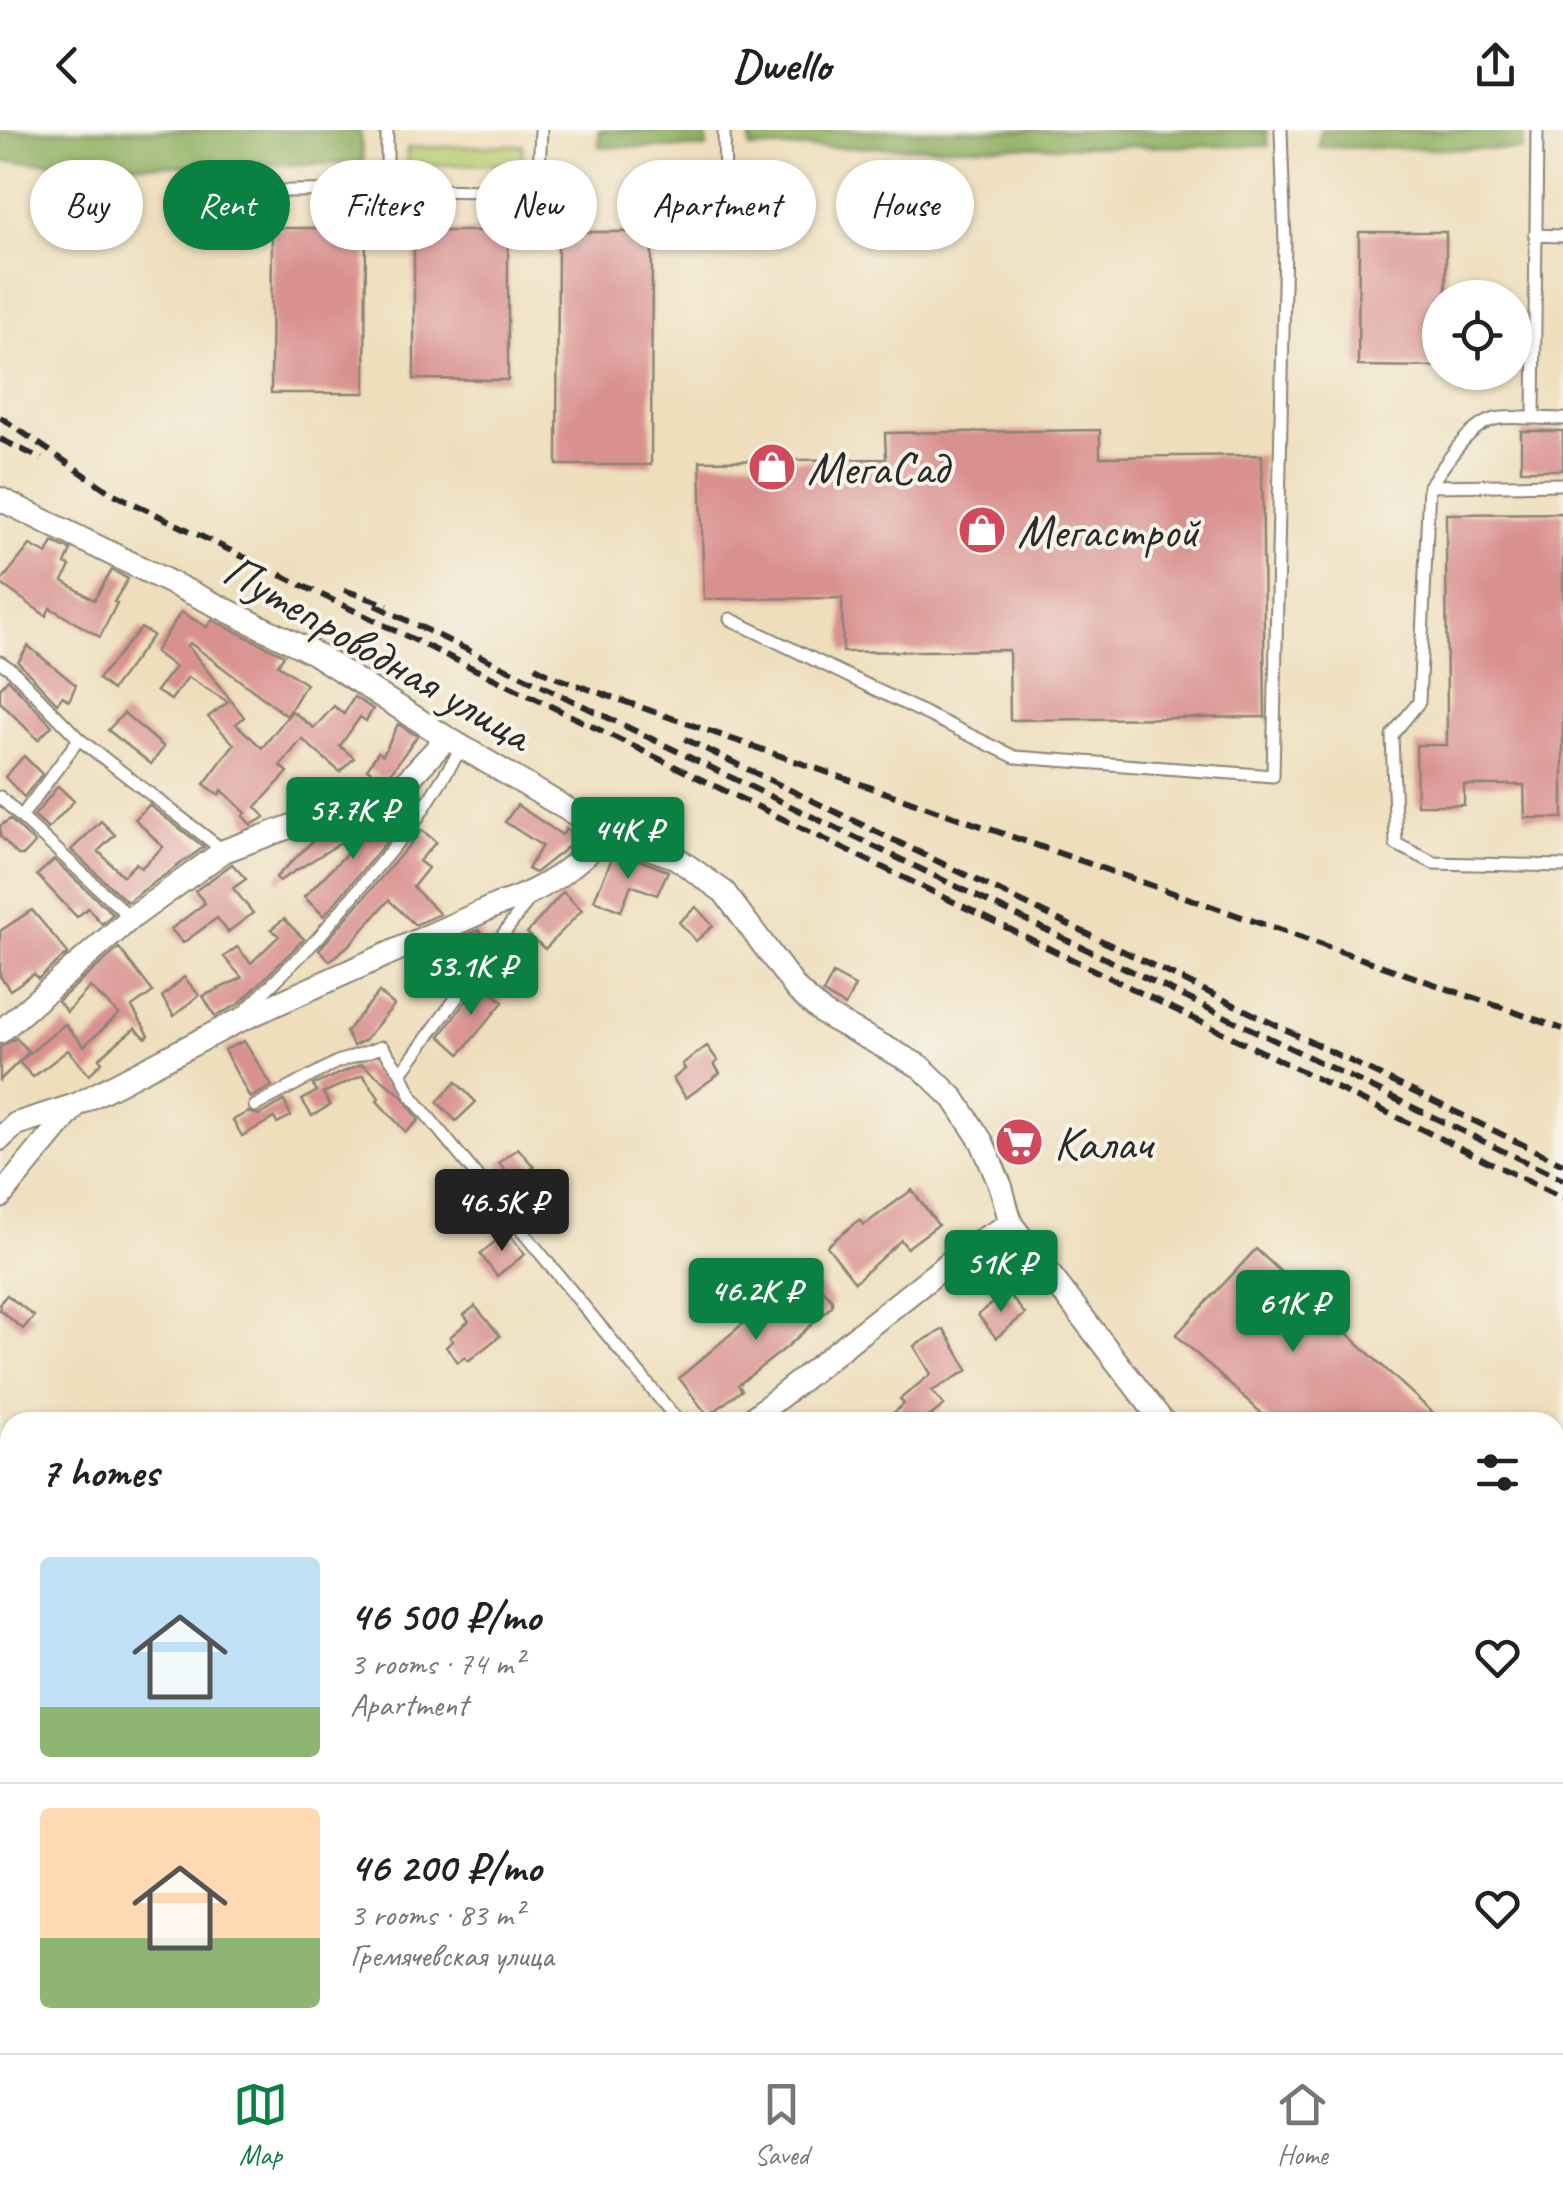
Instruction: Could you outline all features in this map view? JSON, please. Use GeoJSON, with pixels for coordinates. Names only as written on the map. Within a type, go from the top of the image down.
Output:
{"type":"FeatureCollection","features":[{"type":"Feature","properties":{"kind":"street","name":"Путепроводная улица"},"geometry":{"type":"LineString","coordinates":[[0,499],[312,652],[609,834],[676,857],[724,892],[797,990],[824,1014],[920,1067],[954,1099],[982,1142],[1002,1187],[1011,1224],[1155,1412]]}},
{"type":"Feature","properties":{"kind":"street"},"geometry":{"type":"LineString","coordinates":[[0,1032],[131,918],[224,850],[403,785],[455,742]]}},
{"type":"Feature","properties":{"kind":"street"},"geometry":{"type":"LineString","coordinates":[[0,1139],[16,1124],[76,1105],[234,1023],[498,905],[532,894],[562,876],[609,834]]}},
{"type":"Feature","properties":{"kind":"street"},"geometry":{"type":"LineString","coordinates":[[0,1197],[76,1105]]}},
{"type":"Feature","properties":{"kind":"street"},"geometry":{"type":"LineString","coordinates":[[761,1412],[969,1247],[1011,1224]]}},
{"type":"Feature","properties":{"kind":"lane"},"geometry":{"type":"LineString","coordinates":[[387,130],[387,160]]}},
{"type":"Feature","properties":{"kind":"lane"},"geometry":{"type":"LineString","coordinates":[[456,190],[538,191],[542,130]]}},
{"type":"Feature","properties":{"kind":"lane"},"geometry":{"type":"LineString","coordinates":[[724,130],[725,160]]}},
{"type":"Feature","properties":{"kind":"lane"},"geometry":{"type":"LineString","coordinates":[[730,619],[1014,757],[1273,776],[1285,243],[1281,130]]}},
{"type":"Feature","properties":{"kind":"lane"},"geometry":{"type":"LineString","coordinates":[[1534,418],[1537,130]]}},
{"type":"Feature","properties":{"kind":"lane"},"geometry":{"type":"LineString","coordinates":[[1535,235],[1563,236]]}},
{"type":"Feature","properties":{"kind":"lane"},"geometry":{"type":"LineString","coordinates":[[1563,418],[1497,418],[1482,424],[1466,438],[1429,486],[1419,702],[1392,735],[1396,844],[1434,863],[1563,866]]}},
{"type":"Feature","properties":{"kind":"lane"},"geometry":{"type":"LineString","coordinates":[[1429,486],[1563,484]]}},
{"type":"Feature","properties":{"kind":"lane"},"geometry":{"type":"LineString","coordinates":[[0,662],[78,739],[224,850]]}},
{"type":"Feature","properties":{"kind":"lane"},"geometry":{"type":"LineString","coordinates":[[21,817],[78,739]]}},
{"type":"Feature","properties":{"kind":"lane"},"geometry":{"type":"LineString","coordinates":[[234,1023],[331,924],[417,819],[455,742]]}},
{"type":"Feature","properties":{"kind":"lane"},"geometry":{"type":"LineString","coordinates":[[0,796],[131,918]]}},
{"type":"Feature","properties":{"kind":"lane"},"geometry":{"type":"LineString","coordinates":[[400,1072],[532,894]]}},
{"type":"Feature","properties":{"kind":"lane"},"geometry":{"type":"LineString","coordinates":[[255,1106],[337,1062],[382,1047],[412,1097],[671,1412]]}},
{"type":"Feature","properties":{"kind":"green space"},"geometry":{"type":"Polygon","coordinates":[[[0,130],[360,130],[363,160],[310,160],[310,164],[290,164],[290,160],[163,160],[163,166],[143,165],[143,160],[0,161],[0,130]]]}},
{"type":"Feature","properties":{"kind":"green space"},"geometry":{"type":"Polygon","coordinates":[[[599,130],[706,130],[707,148],[599,147],[599,130]]]}},
{"type":"Feature","properties":{"kind":"green space"},"geometry":{"type":"Polygon","coordinates":[[[751,130],[1266,130],[1268,146],[750,148],[751,130]]]}},
{"type":"Feature","properties":{"kind":"green space"},"geometry":{"type":"Polygon","coordinates":[[[1320,130],[1523,130],[1523,150],[1319,147],[1320,130]]]}},
{"type":"Feature","properties":{"kind":"green space"},"geometry":{"type":"Polygon","coordinates":[[[523,145],[521,160],[476,160],[476,164],[456,165],[456,160],[407,160],[407,148],[523,145]]]}},
{"type":"Feature","properties":{"kind":"building"},"geometry":{"type":"Polygon","coordinates":[[[290,228],[310,228],[310,250],[366,250],[365,393],[271,393],[272,250],[290,250],[290,228]]]}},
{"type":"Feature","properties":{"kind":"building"},"geometry":{"type":"Polygon","coordinates":[[[456,231],[476,231],[476,250],[508,250],[508,380],[414,379],[414,250],[456,250],[456,231]]]}},
{"type":"Feature","properties":{"kind":"building"},"geometry":{"type":"Polygon","coordinates":[[[597,232],[617,232],[617,250],[652,250],[651,465],[557,465],[558,250],[597,250],[597,232]]]}},
{"type":"Feature","properties":{"kind":"building"},"geometry":{"type":"Polygon","coordinates":[[[1359,232],[1446,232],[1446,280],[1422,280],[1422,367],[1358,366],[1359,232]]]}},
{"type":"Feature","properties":{"kind":"building","name":"Мегастрой"},"geometry":{"type":"Polygon","coordinates":[[[1100,430],[1100,457],[1262,455],[1265,717],[1010,720],[1009,650],[843,652],[842,598],[704,599],[700,461],[886,459],[885,433],[1100,430]]]}},
{"type":"Feature","properties":{"kind":"building"},"geometry":{"type":"Polygon","coordinates":[[[1521,431],[1563,431],[1563,470],[1521,470],[1521,431]]]}},
{"type":"Feature","properties":{"kind":"building"},"geometry":{"type":"Polygon","coordinates":[[[1563,513],[1563,818],[1525,818],[1524,785],[1464,785],[1464,805],[1417,805],[1416,745],[1447,745],[1446,514],[1563,513]]]}},
{"type":"Feature","properties":{"kind":"building"},"geometry":{"type":"Polygon","coordinates":[[[53,542],[71,550],[65,564],[70,566],[63,581],[94,600],[112,570],[128,579],[100,637],[50,608],[46,616],[0,583],[30,545],[47,554],[53,542]]]}},
{"type":"Feature","properties":{"kind":"building"},"geometry":{"type":"Polygon","coordinates":[[[181,612],[207,627],[212,620],[284,655],[278,665],[306,684],[287,716],[190,643],[187,645],[244,717],[236,724],[262,748],[292,711],[314,728],[334,706],[344,714],[354,697],[373,709],[366,721],[360,717],[340,746],[354,758],[340,772],[302,739],[280,766],[288,772],[256,807],[265,817],[251,825],[243,816],[246,813],[222,790],[219,795],[204,784],[234,744],[208,717],[228,702],[188,677],[171,700],[156,691],[175,667],[155,652],[181,612]]]}},
{"type":"Feature","properties":{"kind":"building"},"geometry":{"type":"Polygon","coordinates":[[[141,628],[153,635],[112,690],[98,679],[141,628]]]}},
{"type":"Feature","properties":{"kind":"building"},"geometry":{"type":"Polygon","coordinates":[[[28,646],[76,685],[69,701],[63,696],[57,703],[18,662],[28,646]]]}},
{"type":"Feature","properties":{"kind":"building"},"geometry":{"type":"Polygon","coordinates":[[[8,679],[52,726],[38,740],[0,702],[0,688],[8,679]]]}},
{"type":"Feature","properties":{"kind":"building"},"geometry":{"type":"Polygon","coordinates":[[[124,713],[164,747],[151,764],[108,730],[124,713]]]}},
{"type":"Feature","properties":{"kind":"building"},"geometry":{"type":"Polygon","coordinates":[[[398,724],[417,736],[390,774],[380,777],[367,769],[378,752],[383,755],[398,724]]]}},
{"type":"Feature","properties":{"kind":"building"},"geometry":{"type":"Polygon","coordinates":[[[24,756],[42,774],[24,797],[5,777],[24,756]]]}},
{"type":"Feature","properties":{"kind":"building"},"geometry":{"type":"Polygon","coordinates":[[[58,786],[74,801],[48,829],[34,816],[58,786]]]}},
{"type":"Feature","properties":{"kind":"building"},"geometry":{"type":"Polygon","coordinates":[[[149,805],[204,847],[127,902],[71,850],[101,821],[115,835],[98,851],[123,876],[136,863],[141,868],[163,847],[135,819],[149,805]]]}},
{"type":"Feature","properties":{"kind":"building"},"geometry":{"type":"Polygon","coordinates":[[[517,805],[562,835],[566,829],[579,838],[535,873],[528,869],[542,846],[505,822],[517,805]]]}},
{"type":"Feature","properties":{"kind":"building"},"geometry":{"type":"Polygon","coordinates":[[[382,809],[402,823],[324,916],[304,897],[371,829],[365,821],[382,809]]]}},
{"type":"Feature","properties":{"kind":"building"},"geometry":{"type":"Polygon","coordinates":[[[10,819],[35,843],[24,855],[18,855],[0,836],[0,826],[10,819]]]}},
{"type":"Feature","properties":{"kind":"building"},"geometry":{"type":"Polygon","coordinates":[[[354,819],[363,829],[279,881],[276,877],[324,830],[354,819]]]}},
{"type":"Feature","properties":{"kind":"building"},"geometry":{"type":"Polygon","coordinates":[[[422,830],[436,842],[419,861],[428,868],[413,887],[440,914],[415,925],[389,900],[330,961],[319,950],[422,830]]]}},
{"type":"Feature","properties":{"kind":"building"},"geometry":{"type":"Polygon","coordinates":[[[613,856],[633,867],[636,859],[668,871],[657,895],[631,885],[621,911],[594,900],[613,856]]]}},
{"type":"Feature","properties":{"kind":"building"},"geometry":{"type":"Polygon","coordinates":[[[54,860],[113,914],[102,924],[88,908],[77,917],[37,875],[54,860]]]}},
{"type":"Feature","properties":{"kind":"building"},"geometry":{"type":"Polygon","coordinates":[[[232,864],[246,879],[233,888],[253,913],[228,932],[217,918],[183,943],[171,929],[205,903],[195,891],[232,864]]]}},
{"type":"Feature","properties":{"kind":"building"},"geometry":{"type":"Polygon","coordinates":[[[563,892],[582,910],[545,949],[527,933],[563,892]]]}},
{"type":"Feature","properties":{"kind":"building"},"geometry":{"type":"Polygon","coordinates":[[[696,907],[713,926],[696,941],[679,922],[696,907]]]}},
{"type":"Feature","properties":{"kind":"building"},"geometry":{"type":"Polygon","coordinates":[[[32,910],[68,953],[38,979],[34,974],[10,990],[0,976],[0,931],[32,910]]]}},
{"type":"Feature","properties":{"kind":"building"},"geometry":{"type":"Polygon","coordinates":[[[284,919],[304,939],[239,1004],[215,1016],[203,996],[242,978],[224,957],[237,947],[251,963],[279,936],[271,929],[284,919]]]}},
{"type":"Feature","properties":{"kind":"building"},"geometry":{"type":"Polygon","coordinates":[[[479,930],[484,934],[461,961],[467,968],[456,983],[428,960],[422,964],[417,957],[479,930]]]}},
{"type":"Feature","properties":{"kind":"building"},"geometry":{"type":"Polygon","coordinates":[[[119,948],[153,992],[132,1007],[149,1035],[146,1038],[135,1028],[99,1058],[102,1062],[89,1075],[68,1050],[33,1077],[19,1062],[65,1024],[84,1046],[119,1014],[90,987],[67,1012],[58,1001],[119,948]]]}},
{"type":"Feature","properties":{"kind":"building"},"geometry":{"type":"Polygon","coordinates":[[[833,974],[855,986],[845,1006],[823,993],[833,974]]]}},
{"type":"Feature","properties":{"kind":"building"},"geometry":{"type":"Polygon","coordinates":[[[184,977],[199,995],[174,1016],[162,997],[184,977]]]}},
{"type":"Feature","properties":{"kind":"building"},"geometry":{"type":"Polygon","coordinates":[[[481,981],[503,1002],[460,1054],[440,1036],[481,981]]]}},
{"type":"Feature","properties":{"kind":"building"},"geometry":{"type":"Polygon","coordinates":[[[379,992],[394,1005],[365,1040],[353,1046],[346,1032],[379,992]]]}},
{"type":"Feature","properties":{"kind":"building"},"geometry":{"type":"Polygon","coordinates":[[[16,1038],[29,1052],[0,1080],[0,1047],[16,1038]]]}},
{"type":"Feature","properties":{"kind":"building"},"geometry":{"type":"Polygon","coordinates":[[[244,1041],[272,1086],[250,1098],[224,1050],[244,1041]]]}},
{"type":"Feature","properties":{"kind":"building"},"geometry":{"type":"Polygon","coordinates":[[[707,1046],[718,1061],[714,1064],[720,1073],[686,1098],[673,1079],[685,1069],[682,1064],[707,1046]]]}},
{"type":"Feature","properties":{"kind":"building"},"geometry":{"type":"Polygon","coordinates":[[[362,1064],[401,1095],[419,1120],[406,1132],[377,1101],[379,1098],[363,1075],[323,1093],[330,1105],[312,1116],[302,1100],[317,1091],[313,1085],[362,1064]]]}},
{"type":"Feature","properties":{"kind":"building"},"geometry":{"type":"Polygon","coordinates":[[[456,1082],[476,1102],[456,1121],[437,1102],[456,1082]]]}},
{"type":"Feature","properties":{"kind":"building"},"geometry":{"type":"Polygon","coordinates":[[[284,1101],[291,1116],[277,1123],[274,1118],[242,1136],[233,1120],[248,1112],[259,1115],[284,1101]]]}},
{"type":"Feature","properties":{"kind":"building"},"geometry":{"type":"Polygon","coordinates":[[[518,1148],[534,1167],[515,1183],[499,1163],[518,1148]]]}},
{"type":"Feature","properties":{"kind":"building"},"geometry":{"type":"Polygon","coordinates":[[[912,1190],[938,1225],[907,1248],[901,1240],[855,1282],[827,1246],[859,1220],[864,1225],[912,1190]]]}},
{"type":"Feature","properties":{"kind":"building"},"geometry":{"type":"Polygon","coordinates":[[[507,1232],[525,1254],[497,1276],[480,1254],[507,1232]]]}},
{"type":"Feature","properties":{"kind":"building"},"geometry":{"type":"Polygon","coordinates":[[[1256,1249],[1432,1412],[1260,1412],[1176,1335],[1256,1249]]]}},
{"type":"Feature","properties":{"kind":"building"},"geometry":{"type":"Polygon","coordinates":[[[806,1270],[832,1300],[832,1306],[738,1385],[742,1390],[713,1412],[705,1412],[679,1378],[806,1270]]]}},
{"type":"Feature","properties":{"kind":"building"},"geometry":{"type":"Polygon","coordinates":[[[1007,1292],[1025,1314],[996,1338],[978,1315],[1007,1292]]]}},
{"type":"Feature","properties":{"kind":"building"},"geometry":{"type":"Polygon","coordinates":[[[7,1295],[34,1316],[23,1329],[0,1310],[7,1295]]]}},
{"type":"Feature","properties":{"kind":"building"},"geometry":{"type":"Polygon","coordinates":[[[475,1306],[500,1336],[468,1361],[465,1357],[458,1362],[446,1347],[453,1341],[450,1337],[469,1321],[464,1315],[475,1306]]]}},
{"type":"Feature","properties":{"kind":"building"},"geometry":{"type":"Polygon","coordinates":[[[944,1329],[968,1370],[932,1391],[944,1405],[935,1412],[895,1412],[904,1404],[900,1399],[931,1374],[914,1346],[944,1329]]]}},
{"type":"Feature","properties":{"kind":"railway"},"geometry":{"type":"LineString","coordinates":[[0,417],[110,492],[1563,1198]]}},
{"type":"Feature","properties":{"kind":"railway"},"geometry":{"type":"LineString","coordinates":[[0,439],[42,459]]}},
{"type":"Feature","properties":{"kind":"railway"},"geometry":{"type":"LineString","coordinates":[[344,590],[388,605]]}},
{"type":"Feature","properties":{"kind":"railway"},"geometry":{"type":"LineString","coordinates":[[375,605],[1563,1180]]}},
{"type":"Feature","properties":{"kind":"railway"},"geometry":{"type":"LineString","coordinates":[[535,667],[557,678],[1563,1029]]}},
{"type":"Feature","properties":{"kind":"railway"},"geometry":{"type":"LineString","coordinates":[[685,739],[1563,1164]]}},
{"type":"Feature","properties":{"kind":"place","name":"МегаСад"},"geometry":{"type":"Point","coordinates":[772,467]}},
{"type":"Feature","properties":{"kind":"place","name":"Мегастрой"},"geometry":{"type":"Point","coordinates":[982,530]}},
{"type":"Feature","properties":{"kind":"place","name":"Калач"},"geometry":{"type":"Point","coordinates":[1019,1142]}}]}
